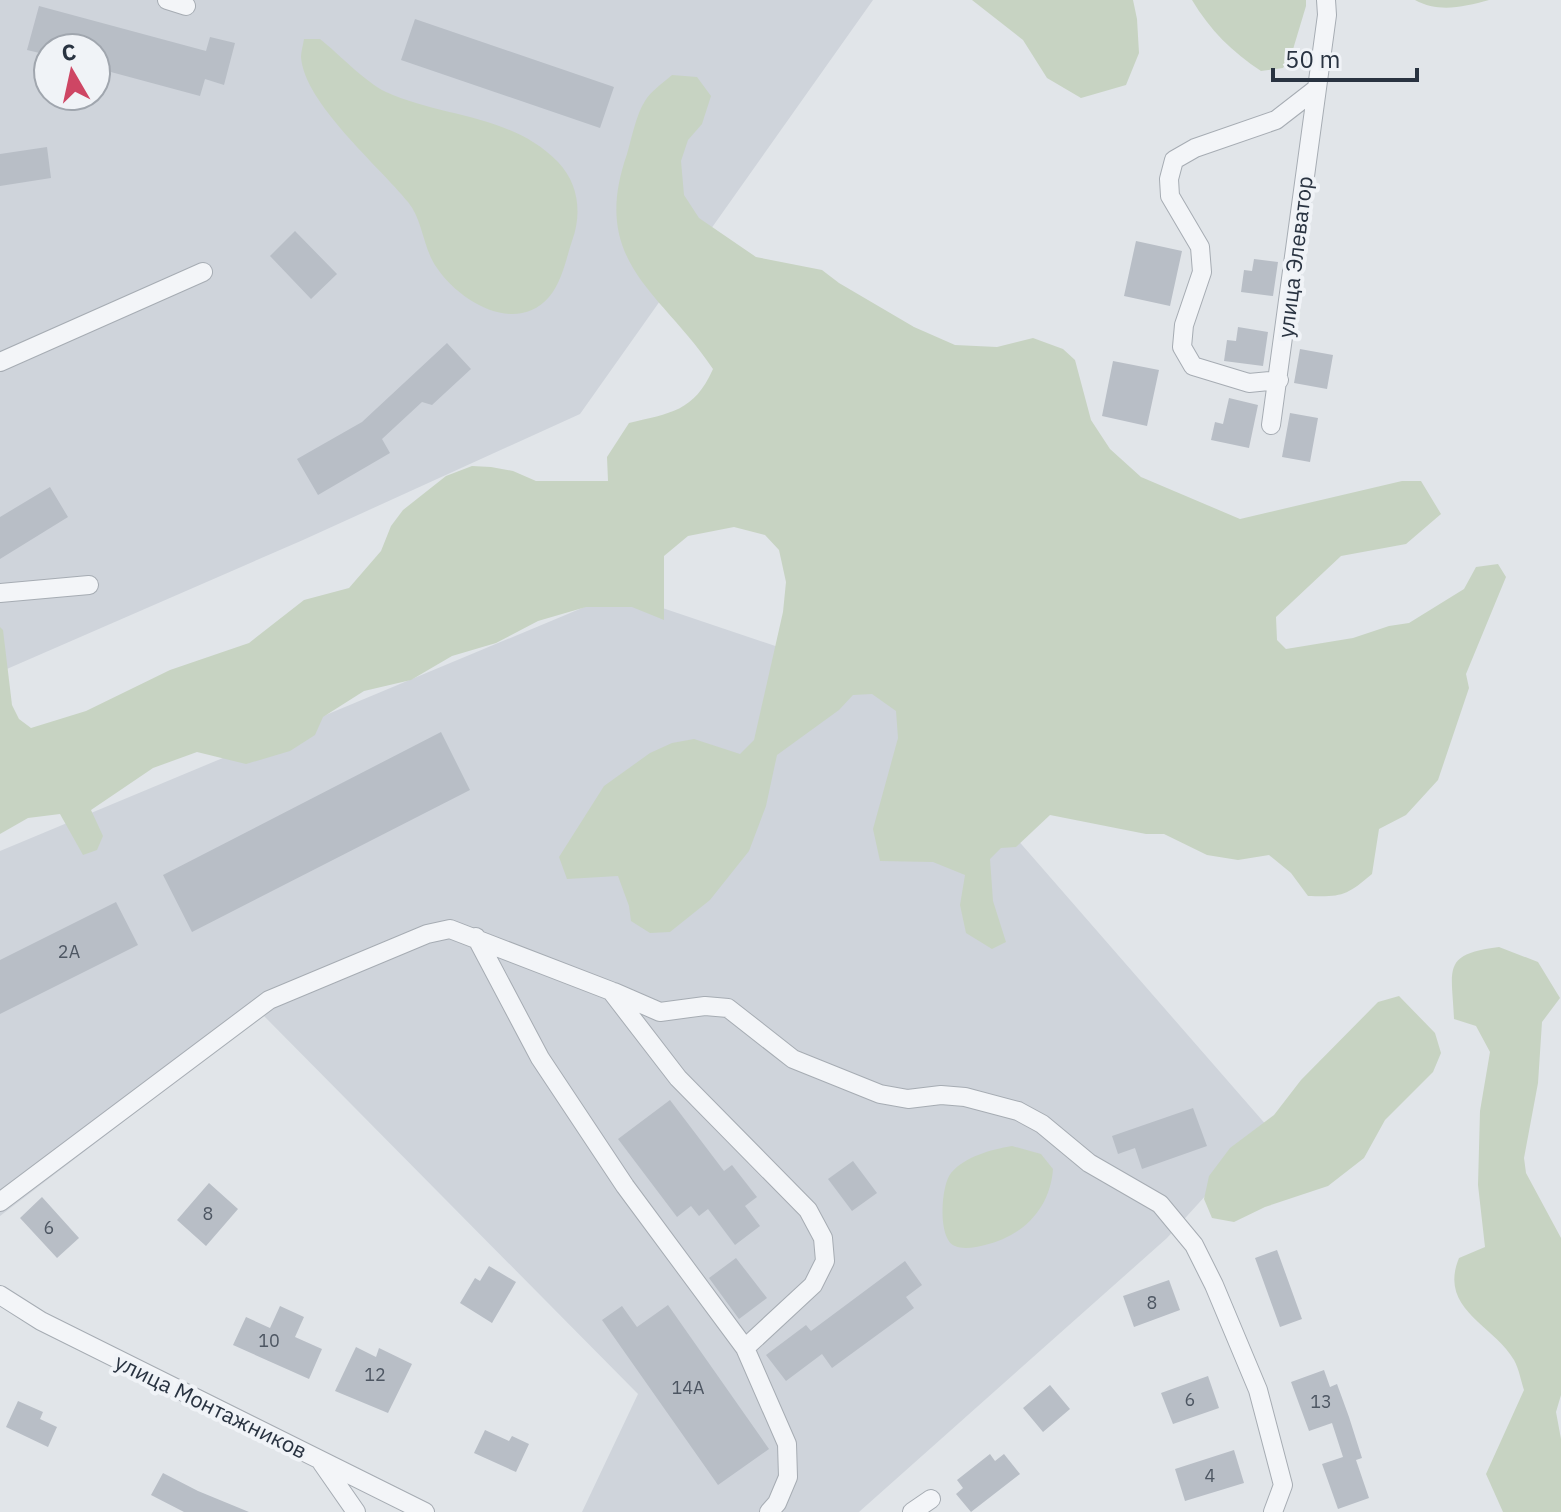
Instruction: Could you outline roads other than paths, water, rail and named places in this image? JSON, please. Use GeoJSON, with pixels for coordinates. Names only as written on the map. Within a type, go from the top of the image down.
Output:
{"type":"FeatureCollection","features":[{"type":"Feature","properties":{"kind":"street"},"geometry":{"type":"LineString","coordinates":[[167,0],[186,6]]}},
{"type":"Feature","properties":{"kind":"street","name":"улица Элеватор"},"geometry":{"type":"LineString","coordinates":[[1271,425],[1327,15],[1326,0]]}},
{"type":"Feature","properties":{"kind":"street"},"geometry":{"type":"LineString","coordinates":[[1279,380],[1249,383],[1193,366],[1182,347],[1184,325],[1202,272],[1200,247],[1170,196],[1169,179],[1174,160],[1195,148],[1276,120],[1316,89]]}},
{"type":"Feature","properties":{"kind":"street"},"geometry":{"type":"LineString","coordinates":[[0,362],[203,272]]}},
{"type":"Feature","properties":{"kind":"street"},"geometry":{"type":"LineString","coordinates":[[0,593],[89,585]]}},
{"type":"Feature","properties":{"kind":"street"},"geometry":{"type":"LineString","coordinates":[[0,1202],[269,1000],[427,934],[450,929],[660,1012],[705,1006],[728,1008],[793,1059],[880,1094],[908,1099],[941,1095],[965,1097],[1018,1111],[1042,1124],[1089,1163],[1160,1204],[1194,1245],[1258,1390],[1283,1485],[1273,1512]]}},
{"type":"Feature","properties":{"kind":"street"},"geometry":{"type":"LineString","coordinates":[[476,937],[540,1058],[625,1186],[745,1348],[787,1444],[788,1477],[777,1503],[769,1512]]}},
{"type":"Feature","properties":{"kind":"street"},"geometry":{"type":"LineString","coordinates":[[611,991],[678,1078],[808,1210],[823,1238],[825,1261],[813,1285],[745,1348]]}},
{"type":"Feature","properties":{"kind":"street","name":"улица Монтажников"},"geometry":{"type":"LineString","coordinates":[[0,1295],[41,1321],[425,1512]]}},
{"type":"Feature","properties":{"kind":"street"},"geometry":{"type":"LineString","coordinates":[[320,1461],[356,1512]]}},
{"type":"Feature","properties":{"kind":"street"},"geometry":{"type":"LineString","coordinates":[[912,1512],[931,1499]]}}]}
